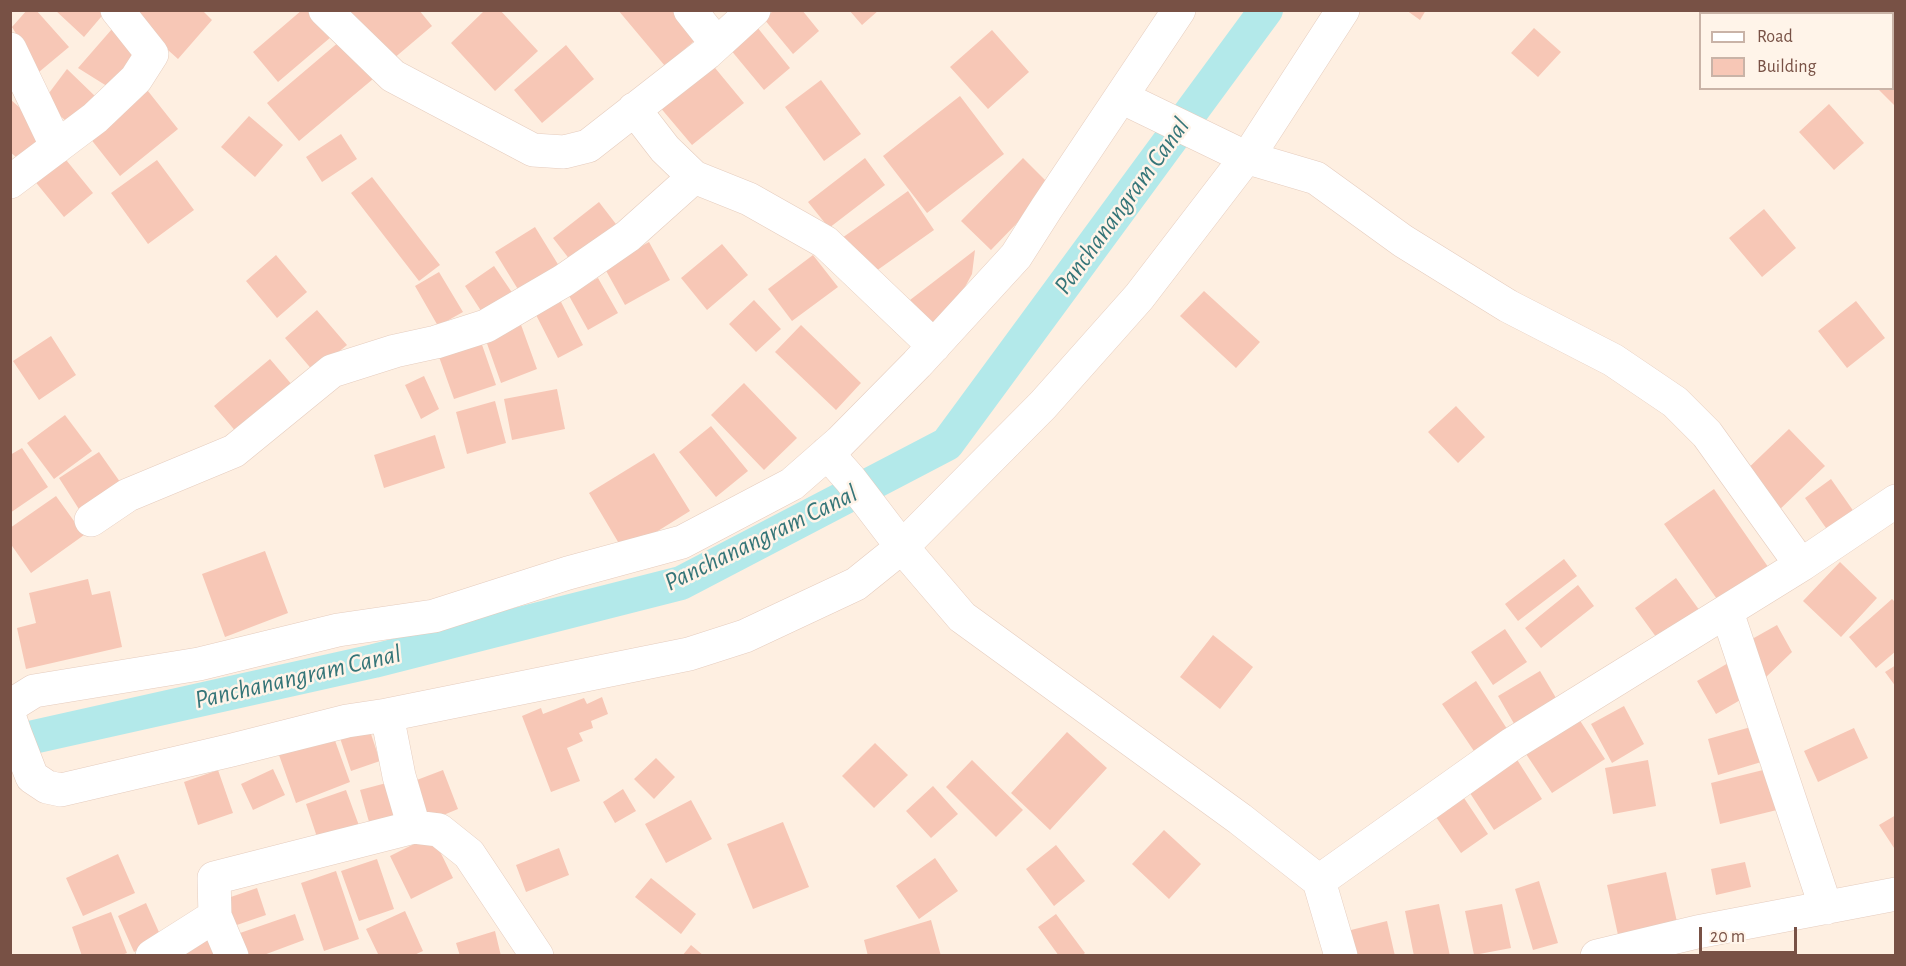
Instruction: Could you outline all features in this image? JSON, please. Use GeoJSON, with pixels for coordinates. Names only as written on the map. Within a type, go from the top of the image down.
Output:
{"type":"FeatureCollection","features":[{"type":"Feature","properties":{"kind":"street"},"geometry":{"type":"LineString","coordinates":[[10,182],[95,118],[136,78],[152,54],[117,10]]}},
{"type":"Feature","properties":{"kind":"street"},"geometry":{"type":"LineString","coordinates":[[326,10],[393,76],[533,150],[564,152],[588,146],[717,44],[754,10]]}},
{"type":"Feature","properties":{"kind":"street"},"geometry":{"type":"LineString","coordinates":[[690,10],[717,44]]}},
{"type":"Feature","properties":{"kind":"street"},"geometry":{"type":"LineString","coordinates":[[1179,10],[1016,256],[934,346],[848,435],[792,484],[682,542],[568,573],[434,616],[338,630],[199,664],[34,691],[12,719],[32,777],[47,787],[61,790],[346,721],[387,716],[689,654],[745,636],[856,584],[893,534],[1043,405],[1139,297],[1255,146],[1343,10]]}},
{"type":"Feature","properties":{"kind":"street"},"geometry":{"type":"LineString","coordinates":[[10,49],[57,147]]}},
{"type":"Feature","properties":{"kind":"street"},"geometry":{"type":"LineString","coordinates":[[1121,97],[1245,157],[1316,178],[1403,241],[1508,306],[1613,360],[1675,402],[1707,434],[1801,565]]}},
{"type":"Feature","properties":{"kind":"street"},"geometry":{"type":"LineString","coordinates":[[634,109],[664,149],[694,177],[749,199],[825,242],[934,346]]}},
{"type":"Feature","properties":{"kind":"street"},"geometry":{"type":"LineString","coordinates":[[91,520],[128,495],[234,451],[332,371],[486,326],[563,281],[628,236],[694,177]]}},
{"type":"Feature","properties":{"kind":"street"},"geometry":{"type":"LineString","coordinates":[[827,453],[962,617],[1231,812],[1319,881],[1341,956]]}},
{"type":"Feature","properties":{"kind":"street"},"geometry":{"type":"LineString","coordinates":[[1319,881],[1512,744],[1727,612],[1896,501]]}},
{"type":"Feature","properties":{"kind":"street"},"geometry":{"type":"LineString","coordinates":[[1727,612],[1826,908]]}},
{"type":"Feature","properties":{"kind":"street"},"geometry":{"type":"LineString","coordinates":[[387,716],[399,776],[414,827]]}},
{"type":"Feature","properties":{"kind":"street"},"geometry":{"type":"LineString","coordinates":[[232,956],[215,916],[214,878],[414,827],[439,830],[469,854],[537,956]]}},
{"type":"Feature","properties":{"kind":"street"},"geometry":{"type":"LineString","coordinates":[[1597,956],[1697,932],[1896,894]]}},
{"type":"Feature","properties":{"kind":"street"},"geometry":{"type":"LineString","coordinates":[[152,956],[215,916]]}},
{"type":"Feature","properties":{"kind":"building"},"geometry":{"type":"Polygon","coordinates":[[[27,10],[36,10],[69,47],[39,72],[12,27],[27,10]]]}},
{"type":"Feature","properties":{"kind":"building"},"geometry":{"type":"Polygon","coordinates":[[[55,10],[107,10],[84,37],[55,10]]]}},
{"type":"Feature","properties":{"kind":"building"},"geometry":{"type":"Polygon","coordinates":[[[135,10],[202,10],[212,20],[178,59],[130,16],[135,10]]]}},
{"type":"Feature","properties":{"kind":"building"},"geometry":{"type":"Polygon","coordinates":[[[302,10],[309,10],[331,37],[278,82],[253,52],[302,10]]]}},
{"type":"Feature","properties":{"kind":"building"},"geometry":{"type":"Polygon","coordinates":[[[340,10],[419,10],[432,26],[386,65],[340,10]]]}},
{"type":"Feature","properties":{"kind":"building"},"geometry":{"type":"Polygon","coordinates":[[[485,10],[500,10],[538,51],[495,91],[451,43],[485,10]]]}},
{"type":"Feature","properties":{"kind":"building"},"geometry":{"type":"Polygon","coordinates":[[[618,10],[678,10],[700,36],[665,66],[618,10]]]}},
{"type":"Feature","properties":{"kind":"building"},"geometry":{"type":"Polygon","coordinates":[[[774,10],[802,10],[819,31],[793,54],[764,19],[774,10]]]}},
{"type":"Feature","properties":{"kind":"building"},"geometry":{"type":"Polygon","coordinates":[[[849,10],[879,10],[862,25],[849,10]]]}},
{"type":"Feature","properties":{"kind":"building"},"geometry":{"type":"Polygon","coordinates":[[[1406,10],[1426,10],[1420,20],[1406,10]]]}},
{"type":"Feature","properties":{"kind":"building"},"geometry":{"type":"Polygon","coordinates":[[[757,27],[790,68],[764,90],[730,49],[757,27]]]}},
{"type":"Feature","properties":{"kind":"building"},"geometry":{"type":"Polygon","coordinates":[[[1534,28],[1561,52],[1538,77],[1511,53],[1534,28]]]}},
{"type":"Feature","properties":{"kind":"building"},"geometry":{"type":"Polygon","coordinates":[[[112,29],[141,52],[110,88],[78,68],[112,29]]]}},
{"type":"Feature","properties":{"kind":"building"},"geometry":{"type":"Polygon","coordinates":[[[992,30],[1029,72],[988,109],[950,67],[992,30]]]}},
{"type":"Feature","properties":{"kind":"building"},"geometry":{"type":"Polygon","coordinates":[[[340,41],[373,79],[299,141],[267,103],[340,41]]]}},
{"type":"Feature","properties":{"kind":"building"},"geometry":{"type":"Polygon","coordinates":[[[566,45],[594,79],[542,123],[514,90],[566,45]]]}},
{"type":"Feature","properties":{"kind":"building"},"geometry":{"type":"Polygon","coordinates":[[[1896,49],[1896,107],[1879,90],[1894,90],[1894,50],[1896,49]]]}},
{"type":"Feature","properties":{"kind":"building"},"geometry":{"type":"Polygon","coordinates":[[[711,63],[744,103],[692,145],[659,106],[711,63]]]}},
{"type":"Feature","properties":{"kind":"building"},"geometry":{"type":"Polygon","coordinates":[[[67,69],[97,98],[73,127],[43,101],[67,69]]]}},
{"type":"Feature","properties":{"kind":"building"},"geometry":{"type":"Polygon","coordinates":[[[821,80],[861,134],[824,161],[785,107],[821,80]]]}},
{"type":"Feature","properties":{"kind":"building"},"geometry":{"type":"Polygon","coordinates":[[[144,86],[178,129],[120,176],[86,133],[144,86]]]}},
{"type":"Feature","properties":{"kind":"building"},"geometry":{"type":"Polygon","coordinates":[[[960,96],[1004,154],[927,213],[883,156],[960,96]]]}},
{"type":"Feature","properties":{"kind":"building"},"geometry":{"type":"Polygon","coordinates":[[[10,99],[47,132],[21,161],[10,152],[10,99]]]}},
{"type":"Feature","properties":{"kind":"building"},"geometry":{"type":"Polygon","coordinates":[[[1829,104],[1864,143],[1834,170],[1799,132],[1829,104]]]}},
{"type":"Feature","properties":{"kind":"building"},"geometry":{"type":"Polygon","coordinates":[[[249,116],[283,145],[255,177],[221,147],[249,116]]]}},
{"type":"Feature","properties":{"kind":"building"},"geometry":{"type":"Polygon","coordinates":[[[341,134],[357,159],[322,182],[306,157],[341,134]]]}},
{"type":"Feature","properties":{"kind":"building"},"geometry":{"type":"Polygon","coordinates":[[[58,150],[93,193],[64,217],[29,174],[58,150]]]}},
{"type":"Feature","properties":{"kind":"building"},"geometry":{"type":"Polygon","coordinates":[[[865,158],[885,185],[829,228],[808,202],[865,158]]]}},
{"type":"Feature","properties":{"kind":"building"},"geometry":{"type":"Polygon","coordinates":[[[1023,158],[1052,187],[991,250],[961,221],[1023,158]]]}},
{"type":"Feature","properties":{"kind":"building"},"geometry":{"type":"Polygon","coordinates":[[[157,160],[194,210],[148,244],[111,193],[157,160]]]}},
{"type":"Feature","properties":{"kind":"building"},"geometry":{"type":"Polygon","coordinates":[[[372,177],[440,265],[419,281],[351,193],[372,177]]]}},
{"type":"Feature","properties":{"kind":"building"},"geometry":{"type":"Polygon","coordinates":[[[908,191],[934,230],[869,276],[842,238],[908,191]]]}},
{"type":"Feature","properties":{"kind":"building"},"geometry":{"type":"Polygon","coordinates":[[[599,202],[619,228],[574,265],[553,238],[599,202]]]}},
{"type":"Feature","properties":{"kind":"building"},"geometry":{"type":"Polygon","coordinates":[[[1764,209],[1796,248],[1762,277],[1729,238],[1764,209]]]}},
{"type":"Feature","properties":{"kind":"building"},"geometry":{"type":"Polygon","coordinates":[[[535,227],[559,266],[519,291],[495,252],[535,227]]]}},
{"type":"Feature","properties":{"kind":"building"},"geometry":{"type":"Polygon","coordinates":[[[649,242],[670,280],[625,305],[604,267],[649,242]]]}},
{"type":"Feature","properties":{"kind":"building"},"geometry":{"type":"Polygon","coordinates":[[[722,244],[748,275],[707,310],[681,278],[722,244]]]}},
{"type":"Feature","properties":{"kind":"building"},"geometry":{"type":"Polygon","coordinates":[[[975,250],[972,274],[938,337],[910,300],[975,250]]]}},
{"type":"Feature","properties":{"kind":"building"},"geometry":{"type":"Polygon","coordinates":[[[276,255],[307,292],[277,318],[246,281],[276,255]]]}},
{"type":"Feature","properties":{"kind":"building"},"geometry":{"type":"Polygon","coordinates":[[[813,255],[838,287],[792,321],[768,289],[813,255]]]}},
{"type":"Feature","properties":{"kind":"building"},"geometry":{"type":"Polygon","coordinates":[[[494,266],[515,297],[485,317],[465,286],[494,266]]]}},
{"type":"Feature","properties":{"kind":"building"},"geometry":{"type":"Polygon","coordinates":[[[439,272],[463,312],[438,326],[415,286],[439,272]]]}},
{"type":"Feature","properties":{"kind":"building"},"geometry":{"type":"Polygon","coordinates":[[[598,278],[618,313],[588,330],[568,294],[598,278]]]}},
{"type":"Feature","properties":{"kind":"building"},"geometry":{"type":"Polygon","coordinates":[[[1204,291],[1260,342],[1236,368],[1180,316],[1204,291]]]}},
{"type":"Feature","properties":{"kind":"building"},"geometry":{"type":"Polygon","coordinates":[[[559,298],[583,345],[558,358],[534,311],[559,298]]]}},
{"type":"Feature","properties":{"kind":"building"},"geometry":{"type":"Polygon","coordinates":[[[754,300],[781,329],[756,352],[729,324],[754,300]]]}},
{"type":"Feature","properties":{"kind":"building"},"geometry":{"type":"Polygon","coordinates":[[[1856,301],[1885,338],[1847,368],[1818,331],[1856,301]]]}},
{"type":"Feature","properties":{"kind":"building"},"geometry":{"type":"Polygon","coordinates":[[[317,310],[347,345],[314,372],[285,338],[317,310]]]}},
{"type":"Feature","properties":{"kind":"building"},"geometry":{"type":"Polygon","coordinates":[[[520,322],[537,369],[501,383],[484,335],[520,322]]]}},
{"type":"Feature","properties":{"kind":"building"},"geometry":{"type":"Polygon","coordinates":[[[801,325],[861,383],[836,410],[775,352],[801,325]]]}},
{"type":"Feature","properties":{"kind":"building"},"geometry":{"type":"Polygon","coordinates":[[[51,336],[76,375],[39,400],[13,361],[51,336]]]}},
{"type":"Feature","properties":{"kind":"building"},"geometry":{"type":"Polygon","coordinates":[[[480,339],[496,385],[454,399],[438,354],[480,339]]]}},
{"type":"Feature","properties":{"kind":"building"},"geometry":{"type":"Polygon","coordinates":[[[270,359],[293,386],[238,434],[214,406],[270,359]]]}},
{"type":"Feature","properties":{"kind":"building"},"geometry":{"type":"Polygon","coordinates":[[[424,376],[439,409],[421,419],[405,385],[424,376]]]}},
{"type":"Feature","properties":{"kind":"building"},"geometry":{"type":"Polygon","coordinates":[[[744,383],[797,438],[764,470],[711,415],[744,383]]]}},
{"type":"Feature","properties":{"kind":"building"},"geometry":{"type":"Polygon","coordinates":[[[557,389],[565,429],[512,440],[504,399],[557,389]]]}},
{"type":"Feature","properties":{"kind":"building"},"geometry":{"type":"Polygon","coordinates":[[[495,401],[506,443],[467,454],[456,412],[495,401]]]}},
{"type":"Feature","properties":{"kind":"building"},"geometry":{"type":"Polygon","coordinates":[[[1456,406],[1485,437],[1458,463],[1428,432],[1456,406]]]}},
{"type":"Feature","properties":{"kind":"building"},"geometry":{"type":"Polygon","coordinates":[[[65,415],[92,451],[54,479],[27,443],[65,415]]]}},
{"type":"Feature","properties":{"kind":"building"},"geometry":{"type":"Polygon","coordinates":[[[711,426],[748,471],[716,497],[679,452],[711,426]]]}},
{"type":"Feature","properties":{"kind":"building"},"geometry":{"type":"Polygon","coordinates":[[[1789,429],[1825,466],[1776,513],[1740,476],[1789,429]]]}},
{"type":"Feature","properties":{"kind":"building"},"geometry":{"type":"Polygon","coordinates":[[[435,435],[445,468],[384,488],[374,455],[435,435]]]}},
{"type":"Feature","properties":{"kind":"building"},"geometry":{"type":"Polygon","coordinates":[[[22,448],[48,487],[10,513],[10,455],[22,448]]]}},
{"type":"Feature","properties":{"kind":"building"},"geometry":{"type":"Polygon","coordinates":[[[99,452],[125,489],[84,517],[59,478],[99,452]]]}},
{"type":"Feature","properties":{"kind":"building"},"geometry":{"type":"Polygon","coordinates":[[[654,453],[690,511],[624,552],[589,493],[654,453]]]}},
{"type":"Feature","properties":{"kind":"building"},"geometry":{"type":"Polygon","coordinates":[[[1831,479],[1859,519],[1833,538],[1805,498],[1831,479]]]}},
{"type":"Feature","properties":{"kind":"building"},"geometry":{"type":"Polygon","coordinates":[[[1714,489],[1773,574],[1724,609],[1664,524],[1714,489]]]}},
{"type":"Feature","properties":{"kind":"building"},"geometry":{"type":"Polygon","coordinates":[[[56,496],[84,535],[31,573],[10,543],[10,528],[56,496]]]}},
{"type":"Feature","properties":{"kind":"building"},"geometry":{"type":"Polygon","coordinates":[[[265,551],[288,613],[225,637],[202,574],[265,551]]]}},
{"type":"Feature","properties":{"kind":"building"},"geometry":{"type":"Polygon","coordinates":[[[1564,559],[1577,576],[1518,621],[1505,604],[1564,559]]]}},
{"type":"Feature","properties":{"kind":"building"},"geometry":{"type":"Polygon","coordinates":[[[1840,562],[1877,598],[1841,637],[1803,601],[1840,562]]]}},
{"type":"Feature","properties":{"kind":"building"},"geometry":{"type":"Polygon","coordinates":[[[1676,578],[1700,611],[1659,641],[1635,608],[1676,578]]]}},
{"type":"Feature","properties":{"kind":"building"},"geometry":{"type":"Polygon","coordinates":[[[88,579],[92,595],[110,591],[122,647],[26,669],[17,628],[36,623],[29,593],[88,579]]]}},
{"type":"Feature","properties":{"kind":"building"},"geometry":{"type":"Polygon","coordinates":[[[1578,585],[1594,606],[1541,648],[1525,628],[1578,585]]]}},
{"type":"Feature","properties":{"kind":"building"},"geometry":{"type":"Polygon","coordinates":[[[1892,599],[1896,603],[1896,651],[1876,668],[1849,637],[1892,599]]]}},
{"type":"Feature","properties":{"kind":"building"},"geometry":{"type":"Polygon","coordinates":[[[1777,625],[1792,652],[1764,679],[1745,643],[1777,625]]]}},
{"type":"Feature","properties":{"kind":"building"},"geometry":{"type":"Polygon","coordinates":[[[1505,629],[1527,662],[1493,685],[1471,652],[1505,629]]]}},
{"type":"Feature","properties":{"kind":"building"},"geometry":{"type":"Polygon","coordinates":[[[1213,635],[1253,667],[1220,709],[1180,677],[1213,635]]]}},
{"type":"Feature","properties":{"kind":"building"},"geometry":{"type":"Polygon","coordinates":[[[1730,662],[1749,695],[1716,714],[1697,681],[1730,662]]]}},
{"type":"Feature","properties":{"kind":"building"},"geometry":{"type":"Polygon","coordinates":[[[1896,665],[1896,687],[1885,672],[1896,665]]]}},
{"type":"Feature","properties":{"kind":"building"},"geometry":{"type":"Polygon","coordinates":[[[1540,671],[1562,708],[1520,734],[1498,696],[1540,671]]]}},
{"type":"Feature","properties":{"kind":"building"},"geometry":{"type":"Polygon","coordinates":[[[1476,681],[1511,735],[1478,757],[1442,704],[1476,681]]]}},
{"type":"Feature","properties":{"kind":"building"},"geometry":{"type":"Polygon","coordinates":[[[602,697],[608,714],[591,721],[593,728],[579,733],[583,741],[567,748],[580,781],[551,792],[522,716],[541,708],[543,714],[584,698],[587,704],[602,697]]]}},
{"type":"Feature","properties":{"kind":"building"},"geometry":{"type":"Polygon","coordinates":[[[1624,706],[1644,744],[1612,763],[1591,724],[1624,706]]]}},
{"type":"Feature","properties":{"kind":"building"},"geometry":{"type":"Polygon","coordinates":[[[1579,719],[1605,759],[1552,793],[1526,754],[1579,719]]]}},
{"type":"Feature","properties":{"kind":"building"},"geometry":{"type":"Polygon","coordinates":[[[1758,725],[1768,760],[1718,775],[1708,739],[1758,725]]]}},
{"type":"Feature","properties":{"kind":"building"},"geometry":{"type":"Polygon","coordinates":[[[369,728],[380,761],[351,771],[340,738],[369,728]]]}},
{"type":"Feature","properties":{"kind":"building"},"geometry":{"type":"Polygon","coordinates":[[[1854,728],[1868,758],[1818,782],[1804,751],[1854,728]]]}},
{"type":"Feature","properties":{"kind":"building"},"geometry":{"type":"Polygon","coordinates":[[[1067,732],[1107,768],[1050,830],[1011,793],[1067,732]]]}},
{"type":"Feature","properties":{"kind":"building"},"geometry":{"type":"Polygon","coordinates":[[[333,735],[350,782],[296,803],[279,755],[333,735]]]}},
{"type":"Feature","properties":{"kind":"building"},"geometry":{"type":"Polygon","coordinates":[[[875,743],[908,775],[874,808],[842,776],[875,743]]]}},
{"type":"Feature","properties":{"kind":"building"},"geometry":{"type":"Polygon","coordinates":[[[656,758],[675,777],[654,799],[634,779],[656,758]]]}},
{"type":"Feature","properties":{"kind":"building"},"geometry":{"type":"Polygon","coordinates":[[[1516,758],[1542,799],[1494,830],[1468,790],[1516,758]]]}},
{"type":"Feature","properties":{"kind":"building"},"geometry":{"type":"Polygon","coordinates":[[[972,760],[1023,810],[996,837],[946,787],[972,760]]]}},
{"type":"Feature","properties":{"kind":"building"},"geometry":{"type":"Polygon","coordinates":[[[1648,760],[1656,806],[1613,814],[1605,768],[1648,760]]]}},
{"type":"Feature","properties":{"kind":"building"},"geometry":{"type":"Polygon","coordinates":[[[1775,767],[1785,808],[1720,824],[1711,783],[1775,767]]]}},
{"type":"Feature","properties":{"kind":"building"},"geometry":{"type":"Polygon","coordinates":[[[273,769],[285,795],[253,810],[241,784],[273,769]]]}},
{"type":"Feature","properties":{"kind":"building"},"geometry":{"type":"Polygon","coordinates":[[[218,770],[233,813],[198,825],[184,782],[218,770]]]}},
{"type":"Feature","properties":{"kind":"building"},"geometry":{"type":"Polygon","coordinates":[[[443,770],[458,809],[424,823],[409,783],[443,770]]]}},
{"type":"Feature","properties":{"kind":"building"},"geometry":{"type":"Polygon","coordinates":[[[394,781],[407,827],[373,836],[360,790],[394,781]]]}},
{"type":"Feature","properties":{"kind":"building"},"geometry":{"type":"Polygon","coordinates":[[[933,786],[958,814],[931,838],[906,811],[933,786]]]}},
{"type":"Feature","properties":{"kind":"building"},"geometry":{"type":"Polygon","coordinates":[[[623,789],[636,811],[615,823],[603,802],[623,789]]]}},
{"type":"Feature","properties":{"kind":"building"},"geometry":{"type":"Polygon","coordinates":[[[346,790],[361,831],[320,846],[306,804],[346,790]]]}},
{"type":"Feature","properties":{"kind":"building"},"geometry":{"type":"Polygon","coordinates":[[[1464,798],[1488,834],[1461,853],[1436,817],[1464,798]]]}},
{"type":"Feature","properties":{"kind":"building"},"geometry":{"type":"Polygon","coordinates":[[[691,800],[712,839],[666,863],[645,824],[691,800]]]}},
{"type":"Feature","properties":{"kind":"building"},"geometry":{"type":"Polygon","coordinates":[[[1896,815],[1896,851],[1879,825],[1896,815]]]}},
{"type":"Feature","properties":{"kind":"building"},"geometry":{"type":"Polygon","coordinates":[[[783,822],[809,887],[753,909],[727,844],[783,822]]]}},
{"type":"Feature","properties":{"kind":"building"},"geometry":{"type":"Polygon","coordinates":[[[1164,830],[1201,864],[1169,899],[1132,864],[1164,830]]]}},
{"type":"Feature","properties":{"kind":"building"},"geometry":{"type":"Polygon","coordinates":[[[432,835],[453,878],[411,899],[390,856],[432,835]]]}},
{"type":"Feature","properties":{"kind":"building"},"geometry":{"type":"Polygon","coordinates":[[[1056,845],[1085,881],[1054,906],[1026,869],[1056,845]]]}},
{"type":"Feature","properties":{"kind":"building"},"geometry":{"type":"Polygon","coordinates":[[[559,848],[569,875],[526,892],[516,865],[559,848]]]}},
{"type":"Feature","properties":{"kind":"building"},"geometry":{"type":"Polygon","coordinates":[[[118,854],[135,893],[83,916],[66,878],[118,854]]]}},
{"type":"Feature","properties":{"kind":"building"},"geometry":{"type":"Polygon","coordinates":[[[935,858],[958,891],[919,919],[896,886],[935,858]]]}},
{"type":"Feature","properties":{"kind":"building"},"geometry":{"type":"Polygon","coordinates":[[[377,859],[394,909],[359,921],[341,871],[377,859]]]}},
{"type":"Feature","properties":{"kind":"building"},"geometry":{"type":"Polygon","coordinates":[[[1745,862],[1751,887],[1716,895],[1711,869],[1745,862]]]}},
{"type":"Feature","properties":{"kind":"building"},"geometry":{"type":"Polygon","coordinates":[[[336,871],[359,939],[324,951],[301,883],[336,871]]]}},
{"type":"Feature","properties":{"kind":"building"},"geometry":{"type":"Polygon","coordinates":[[[1666,872],[1677,922],[1618,935],[1607,885],[1666,872]]]}},
{"type":"Feature","properties":{"kind":"building"},"geometry":{"type":"Polygon","coordinates":[[[651,878],[696,914],[681,934],[635,897],[651,878]]]}},
{"type":"Feature","properties":{"kind":"building"},"geometry":{"type":"Polygon","coordinates":[[[1539,881],[1558,943],[1533,950],[1515,889],[1539,881]]]}},
{"type":"Feature","properties":{"kind":"building"},"geometry":{"type":"Polygon","coordinates":[[[257,888],[266,915],[231,927],[222,900],[257,888]]]}},
{"type":"Feature","properties":{"kind":"building"},"geometry":{"type":"Polygon","coordinates":[[[146,903],[162,939],[134,952],[118,916],[146,903]]]}},
{"type":"Feature","properties":{"kind":"building"},"geometry":{"type":"Polygon","coordinates":[[[1439,904],[1450,956],[1414,956],[1405,911],[1439,904]]]}},
{"type":"Feature","properties":{"kind":"building"},"geometry":{"type":"Polygon","coordinates":[[[1502,904],[1511,948],[1474,955],[1465,911],[1502,904]]]}},
{"type":"Feature","properties":{"kind":"building"},"geometry":{"type":"Polygon","coordinates":[[[405,911],[423,951],[412,956],[379,956],[366,929],[405,911]]]}},
{"type":"Feature","properties":{"kind":"building"},"geometry":{"type":"Polygon","coordinates":[[[111,912],[127,953],[119,956],[82,956],[72,927],[111,912]]]}},
{"type":"Feature","properties":{"kind":"building"},"geometry":{"type":"Polygon","coordinates":[[[295,914],[304,940],[261,956],[248,956],[240,933],[295,914]]]}},
{"type":"Feature","properties":{"kind":"building"},"geometry":{"type":"Polygon","coordinates":[[[1056,914],[1085,953],[1081,956],[1059,956],[1038,927],[1056,914]]]}},
{"type":"Feature","properties":{"kind":"building"},"geometry":{"type":"Polygon","coordinates":[[[931,920],[941,956],[868,956],[864,940],[931,920]]]}},
{"type":"Feature","properties":{"kind":"building"},"geometry":{"type":"Polygon","coordinates":[[[1387,921],[1395,956],[1349,956],[1343,932],[1387,921]]]}},
{"type":"Feature","properties":{"kind":"building"},"geometry":{"type":"Polygon","coordinates":[[[495,931],[501,956],[460,956],[456,943],[495,931]]]}},
{"type":"Feature","properties":{"kind":"building"},"geometry":{"type":"Polygon","coordinates":[[[211,934],[221,956],[162,956],[211,934]]]}},
{"type":"Feature","properties":{"kind":"building"},"geometry":{"type":"Polygon","coordinates":[[[691,945],[704,956],[682,956],[691,945]]]}},
{"type":"Feature","properties":{"kind":"waterway","name":"Panchanangram Canal"},"geometry":{"type":"LineString","coordinates":[[10,747],[20,740],[374,661],[681,583],[947,444],[1266,10]]}}]}
